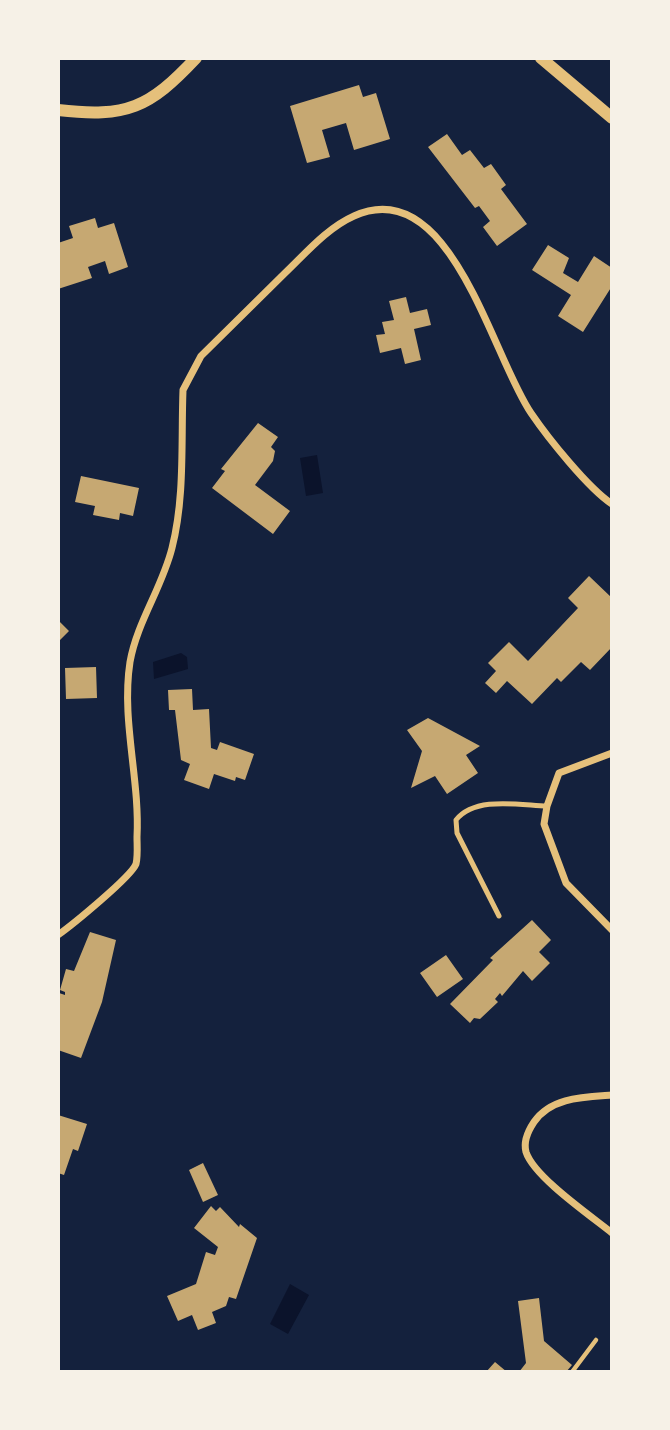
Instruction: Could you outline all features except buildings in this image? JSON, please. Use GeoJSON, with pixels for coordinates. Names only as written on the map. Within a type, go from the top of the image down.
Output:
{"type":"FeatureCollection","features":[{"type":"Feature","properties":{"kind":"street"},"geometry":{"type":"LineString","coordinates":[[58,110],[107,113],[138,106],[164,90],[196,58]]}},
{"type":"Feature","properties":{"kind":"street"},"geometry":{"type":"LineString","coordinates":[[541,58],[612,118]]}},
{"type":"Feature","properties":{"kind":"street"},"geometry":{"type":"LineString","coordinates":[[58,935],[119,884],[136,864],[139,805],[129,725],[130,664],[136,639],[163,579],[173,547],[180,500],[183,390],[189,373],[201,356],[333,228],[353,216],[375,208],[395,209],[411,215],[433,233],[461,271],[531,414],[576,469],[612,505]]}},
{"type":"Feature","properties":{"kind":"street"},"geometry":{"type":"LineString","coordinates":[[612,753],[559,774],[547,806],[544,824],[566,883],[612,930]]}},
{"type":"Feature","properties":{"kind":"street"},"geometry":{"type":"LineString","coordinates":[[612,1095],[556,1102],[539,1115],[526,1133],[526,1152],[537,1170],[612,1233]]}},
{"type":"Feature","properties":{"kind":"lane"},"geometry":{"type":"LineString","coordinates":[[499,916],[457,833],[456,820],[463,810],[481,806],[547,806]]}},
{"type":"Feature","properties":{"kind":"path"},"geometry":{"type":"LineString","coordinates":[[572,1372],[596,1340]]}},
{"type":"Feature","properties":{"kind":"water"},"geometry":{"type":"Polygon","coordinates":[[[317,455],[323,493],[306,496],[300,458],[317,455]]]}},
{"type":"Feature","properties":{"kind":"water"},"geometry":{"type":"Polygon","coordinates":[[[181,653],[187,657],[188,669],[154,679],[153,662],[181,653]]]}},
{"type":"Feature","properties":{"kind":"water"},"geometry":{"type":"Polygon","coordinates":[[[290,1284],[309,1295],[288,1334],[270,1324],[290,1284]]]}}]}
